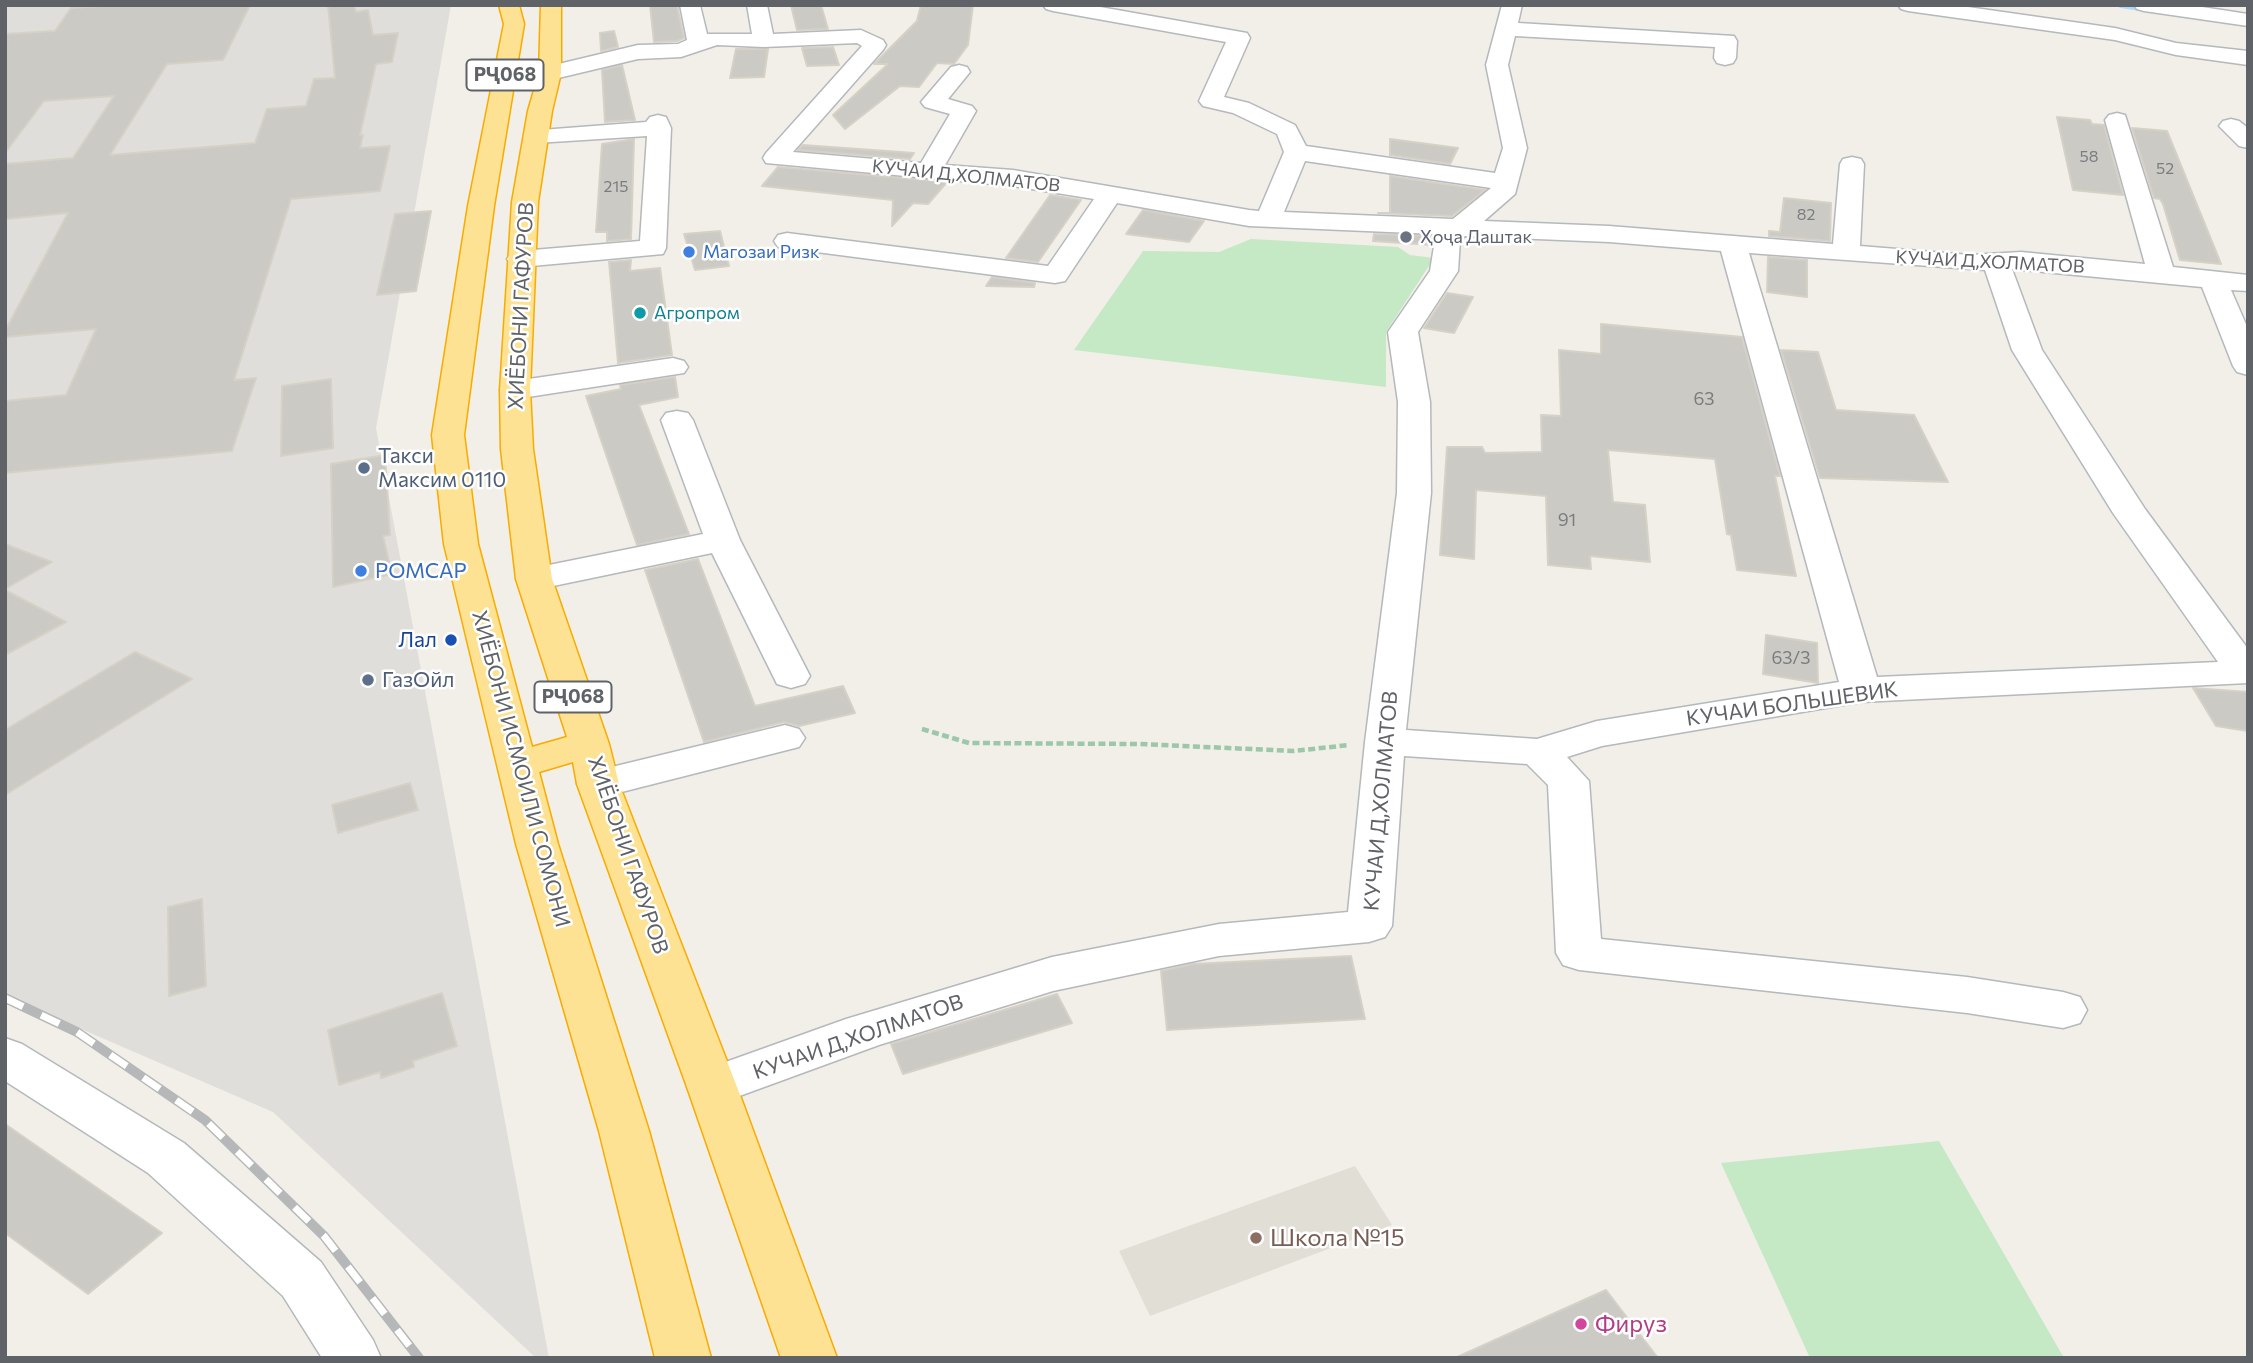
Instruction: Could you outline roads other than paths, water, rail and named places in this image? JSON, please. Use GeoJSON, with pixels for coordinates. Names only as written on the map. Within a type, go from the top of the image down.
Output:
{"type":"FeatureCollection","features":[{"type":"Feature","properties":{"kind":"highway","name":"ХИЁБОНИ ИСМОИЛИ СОМОНИ"},"geometry":{"type":"LineString","coordinates":[[509,5],[514,24],[481,206],[448,435],[461,544],[519,764],[537,844],[624,1131],[683,1358]]}},
{"type":"Feature","properties":{"kind":"highway","name":"ХИЁБОНИ ГАФУРОВ"},"geometry":{"type":"LineString","coordinates":[[551,5],[550,74],[525,202],[515,390],[517,449],[534,579],[589,744],[598,784],[712,1087],[809,1358]]}},
{"type":"Feature","properties":{"kind":"highway"},"geometry":{"type":"LineString","coordinates":[[481,206],[525,202]]}},
{"type":"Feature","properties":{"kind":"highway"},"geometry":{"type":"LineString","coordinates":[[519,764],[589,744]]}},
{"type":"Feature","properties":{"kind":"street"},"geometry":{"type":"LineString","coordinates":[[690,5],[699,44]]}},
{"type":"Feature","properties":{"kind":"street"},"geometry":{"type":"LineString","coordinates":[[550,74],[638,52],[681,50],[715,38],[764,41],[757,5]]}},
{"type":"Feature","properties":{"kind":"street"},"geometry":{"type":"LineString","coordinates":[[1053,5],[1240,38],[1211,101],[1241,108],[1287,130],[1296,152],[1268,219]]}},
{"type":"Feature","properties":{"kind":"street"},"geometry":{"type":"LineString","coordinates":[[1460,227],[1502,194],[1515,148],[1497,65],[1512,5]]}},
{"type":"Feature","properties":{"kind":"street"},"geometry":{"type":"LineString","coordinates":[[1908,5],[2115,34],[2176,49],[2248,58]]}},
{"type":"Feature","properties":{"kind":"street"},"geometry":{"type":"LineString","coordinates":[[2144,5],[2248,20]]}},
{"type":"Feature","properties":{"kind":"street"},"geometry":{"type":"LineString","coordinates":[[1506,29],[1726,41],[1725,58]]}},
{"type":"Feature","properties":{"kind":"street","name":"КУЧАИ Д,ХОЛМАТОВ"},"geometry":{"type":"LineString","coordinates":[[764,41],[861,36],[875,45],[775,158],[1013,178],[1268,219],[1609,234],[1970,263],[2021,260],[2248,282]]}},
{"type":"Feature","properties":{"kind":"street"},"geometry":{"type":"LineString","coordinates":[[929,171],[964,111],[933,102],[958,72]]}},
{"type":"Feature","properties":{"kind":"street"},"geometry":{"type":"LineString","coordinates":[[2117,120],[2162,275]]}},
{"type":"Feature","properties":{"kind":"street"},"geometry":{"type":"LineString","coordinates":[[521,258],[653,248],[659,125],[536,136]]}},
{"type":"Feature","properties":{"kind":"street"},"geometry":{"type":"LineString","coordinates":[[1296,152],[1505,182]]}},
{"type":"Feature","properties":{"kind":"street"},"geometry":{"type":"LineString","coordinates":[[1846,254],[1852,164]]}},
{"type":"Feature","properties":{"kind":"street"},"geometry":{"type":"LineString","coordinates":[[787,241],[1055,275],[1110,194]]}},
{"type":"Feature","properties":{"kind":"street","name":"КУЧАИ Д,ХОЛМАТОВ"},"geometry":{"type":"LineString","coordinates":[[712,1087],[863,1032],[1052,974],[1219,940],[1369,926],[1385,742],[1414,493],[1414,402],[1403,332],[1444,271],[1447,237],[1460,227]]}},
{"type":"Feature","properties":{"kind":"street"},"geometry":{"type":"LineString","coordinates":[[1733,245],[1861,690]]}},
{"type":"Feature","properties":{"kind":"street","name":"КУЧАИ БОЛЬШЕВИК"},"geometry":{"type":"LineString","coordinates":[[1385,742],[1538,752],[1597,734],[1861,690],[2245,672],[2130,513],[2027,350],[1996,261]]}},
{"type":"Feature","properties":{"kind":"street"},"geometry":{"type":"LineString","coordinates":[[2213,279],[2248,366]]}},
{"type":"Feature","properties":{"kind":"street"},"geometry":{"type":"LineString","coordinates":[[515,390],[673,367]]}},
{"type":"Feature","properties":{"kind":"street"},"geometry":{"type":"LineString","coordinates":[[677,419],[723,540],[791,676]]}},
{"type":"Feature","properties":{"kind":"street"},"geometry":{"type":"LineString","coordinates":[[534,579],[723,540]]}},
{"type":"Feature","properties":{"kind":"street"},"geometry":{"type":"LineString","coordinates":[[598,784],[785,738]]}},
{"type":"Feature","properties":{"kind":"street"},"geometry":{"type":"LineString","coordinates":[[1538,752],[1568,781],[1579,953],[1967,995],[2063,1010]]}},
{"type":"Feature","properties":{"kind":"street"},"geometry":{"type":"LineString","coordinates":[[5,1057],[166,1158],[302,1279],[353,1358]]}},
{"type":"Feature","properties":{"kind":"waterway"},"geometry":{"type":"LineString","coordinates":[[2121,5],[2147,9]]}},
{"type":"Feature","properties":{"kind":"railway"},"geometry":{"type":"LineString","coordinates":[[5,998],[77,1032],[205,1120],[324,1236],[419,1358]]}},
{"type":"Feature","properties":{"kind":"place","name":"Ҳоҷа Даштак"},"geometry":{"type":"Point","coordinates":[1406,237]}},
{"type":"Feature","properties":{"kind":"place","name":"Магозаи Ризк"},"geometry":{"type":"Point","coordinates":[689,252]}},
{"type":"Feature","properties":{"kind":"place","name":"Агропром"},"geometry":{"type":"Point","coordinates":[640,313]}},
{"type":"Feature","properties":{"kind":"place","name":"Такси Максим 0110"},"geometry":{"type":"Point","coordinates":[364,468]}},
{"type":"Feature","properties":{"kind":"place","name":"РОМСАР"},"geometry":{"type":"Point","coordinates":[361,571]}},
{"type":"Feature","properties":{"kind":"place","name":"Лал"},"geometry":{"type":"Point","coordinates":[451,640]}},
{"type":"Feature","properties":{"kind":"place","name":"ГазОйл"},"geometry":{"type":"Point","coordinates":[368,680]}},
{"type":"Feature","properties":{"kind":"place","name":"Школа №15"},"geometry":{"type":"Point","coordinates":[1256,1238]}},
{"type":"Feature","properties":{"kind":"place","name":"Фируз"},"geometry":{"type":"Point","coordinates":[1581,1324]}}]}
